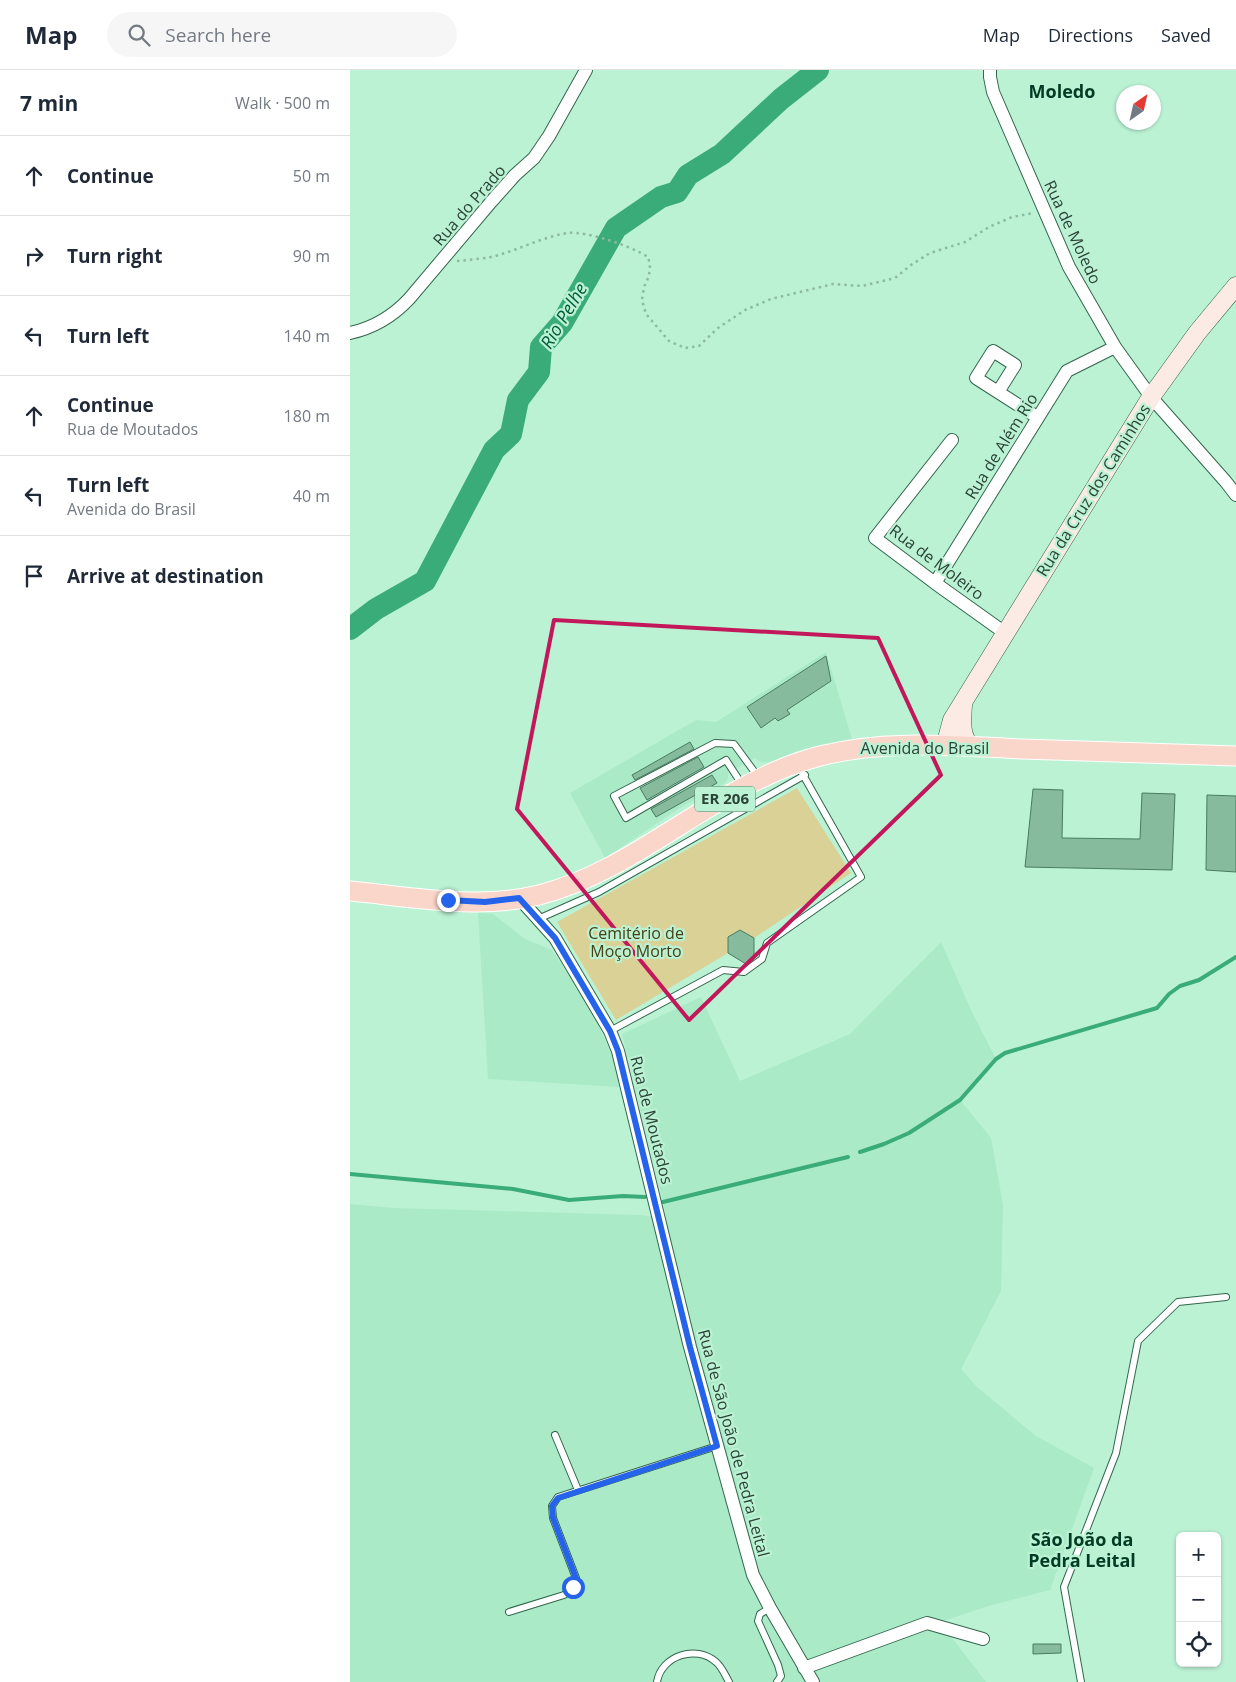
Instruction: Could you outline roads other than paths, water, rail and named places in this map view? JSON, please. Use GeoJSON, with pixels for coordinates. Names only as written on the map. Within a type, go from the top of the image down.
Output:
{"type":"FeatureCollection","features":[{"type":"Feature","properties":{"kind":"main road","name":"Avenida do Brasil"},"geometry":{"type":"LineString","coordinates":[[350,891],[485,902],[539,894],[574,883],[609,867],[752,783],[801,769],[851,749],[881,746],[945,746],[1236,756]]}},
{"type":"Feature","properties":{"kind":"street","name":"Rua do Prado"},"geometry":{"type":"LineString","coordinates":[[350,333],[375,324],[394,314],[410,299],[514,175],[534,158],[549,136],[586,70]]}},
{"type":"Feature","properties":{"kind":"street","name":"Rua de Moledo"},"geometry":{"type":"LineString","coordinates":[[990,70],[993,92],[1068,268],[1114,348],[1151,397],[1236,495]]}},
{"type":"Feature","properties":{"kind":"street","name":"Rua da Cruz dos Caminhos"},"geometry":{"type":"LineString","coordinates":[[945,746],[952,720],[1151,397],[1197,333],[1236,286]]}},
{"type":"Feature","properties":{"kind":"street","name":"Rua de Além Rio"},"geometry":{"type":"LineString","coordinates":[[934,583],[1067,371],[1114,348]]}},
{"type":"Feature","properties":{"kind":"street"},"geometry":{"type":"LineString","coordinates":[[998,392],[1037,417]]}},
{"type":"Feature","properties":{"kind":"street","name":"Rua de Moleiro"},"geometry":{"type":"LineString","coordinates":[[952,440],[875,538],[934,583],[1005,633]]}},
{"type":"Feature","properties":{"kind":"street","name":"Rua da Cruz dos Caminhos"},"geometry":{"type":"LineString","coordinates":[[963,704],[962,734],[971,747]]}},
{"type":"Feature","properties":{"kind":"street","name":"Rua de Moutados"},"geometry":{"type":"LineString","coordinates":[[519,898],[555,938],[610,1031],[618,1051],[655,1200]]}},
{"type":"Feature","properties":{"kind":"street","name":"Rua de São João de Pedra Leital"},"geometry":{"type":"LineString","coordinates":[[655,1200],[690,1347],[753,1575],[813,1682]]}},
{"type":"Feature","properties":{"kind":"street"},"geometry":{"type":"LineString","coordinates":[[804,1668],[927,1623],[983,1639]]}},
{"type":"Feature","properties":{"kind":"lane"},"geometry":{"type":"LineString","coordinates":[[715,744],[734,744],[752,783],[726,760],[626,818],[614,796],[715,744]]}},
{"type":"Feature","properties":{"kind":"lane"},"geometry":{"type":"LineString","coordinates":[[538,920],[599,892],[801,769],[861,876],[766,942],[762,959],[744,972],[723,970],[610,1031]]}},
{"type":"Feature","properties":{"kind":"lane"},"geometry":{"type":"LineString","coordinates":[[1081,1682],[1064,1587],[1116,1453],[1138,1341],[1178,1302],[1226,1297]]}},
{"type":"Feature","properties":{"kind":"lane"},"geometry":{"type":"LineString","coordinates":[[555,1435],[578,1490]]}},
{"type":"Feature","properties":{"kind":"lane"},"geometry":{"type":"LineString","coordinates":[[508,1612],[564,1595],[573,1587],[576,1578],[553,1518],[552,1506],[558,1498],[717,1446]]}},
{"type":"Feature","properties":{"kind":"lane"},"geometry":{"type":"LineString","coordinates":[[770,1608],[760,1614],[758,1621],[778,1665],[781,1676],[777,1682]]}},
{"type":"Feature","properties":{"kind":"lane"},"geometry":{"type":"LineString","coordinates":[[656,1682],[662,1668],[673,1657],[688,1653],[702,1655],[716,1661],[729,1682]]}},
{"type":"Feature","properties":{"kind":"waterway","name":"Rio Pelhe"},"geometry":{"type":"LineString","coordinates":[[350,629],[376,609],[425,581],[494,450],[511,434],[518,400],[539,372],[541,347],[562,323],[616,228],[661,197],[677,192],[688,175],[722,154],[781,99],[818,70]]}},
{"type":"Feature","properties":{"kind":"waterway"},"geometry":{"type":"LineString","coordinates":[[860,1152],[909,1133],[960,1100],[996,1059],[1005,1053],[1157,1008],[1169,994],[1180,986],[1199,980],[1236,957]]}},
{"type":"Feature","properties":{"kind":"waterway"},"geometry":{"type":"LineString","coordinates":[[663,1202],[848,1157]]}},
{"type":"Feature","properties":{"kind":"waterway"},"geometry":{"type":"LineString","coordinates":[[350,1174],[513,1189],[569,1200],[623,1196],[645,1197]]}},
{"type":"Feature","properties":{"kind":"district","name":"Moledo"},"geometry":{"type":"Point","coordinates":[1062,92]}},
{"type":"Feature","properties":{"kind":"district","name":"São João da Pedra Leital"},"geometry":{"type":"Point","coordinates":[1082,1550]}},
{"type":"Feature","properties":{"kind":"park label","name":"Cemitério de Moço Morto"},"geometry":{"type":"Point","coordinates":[636,942]}}]}
